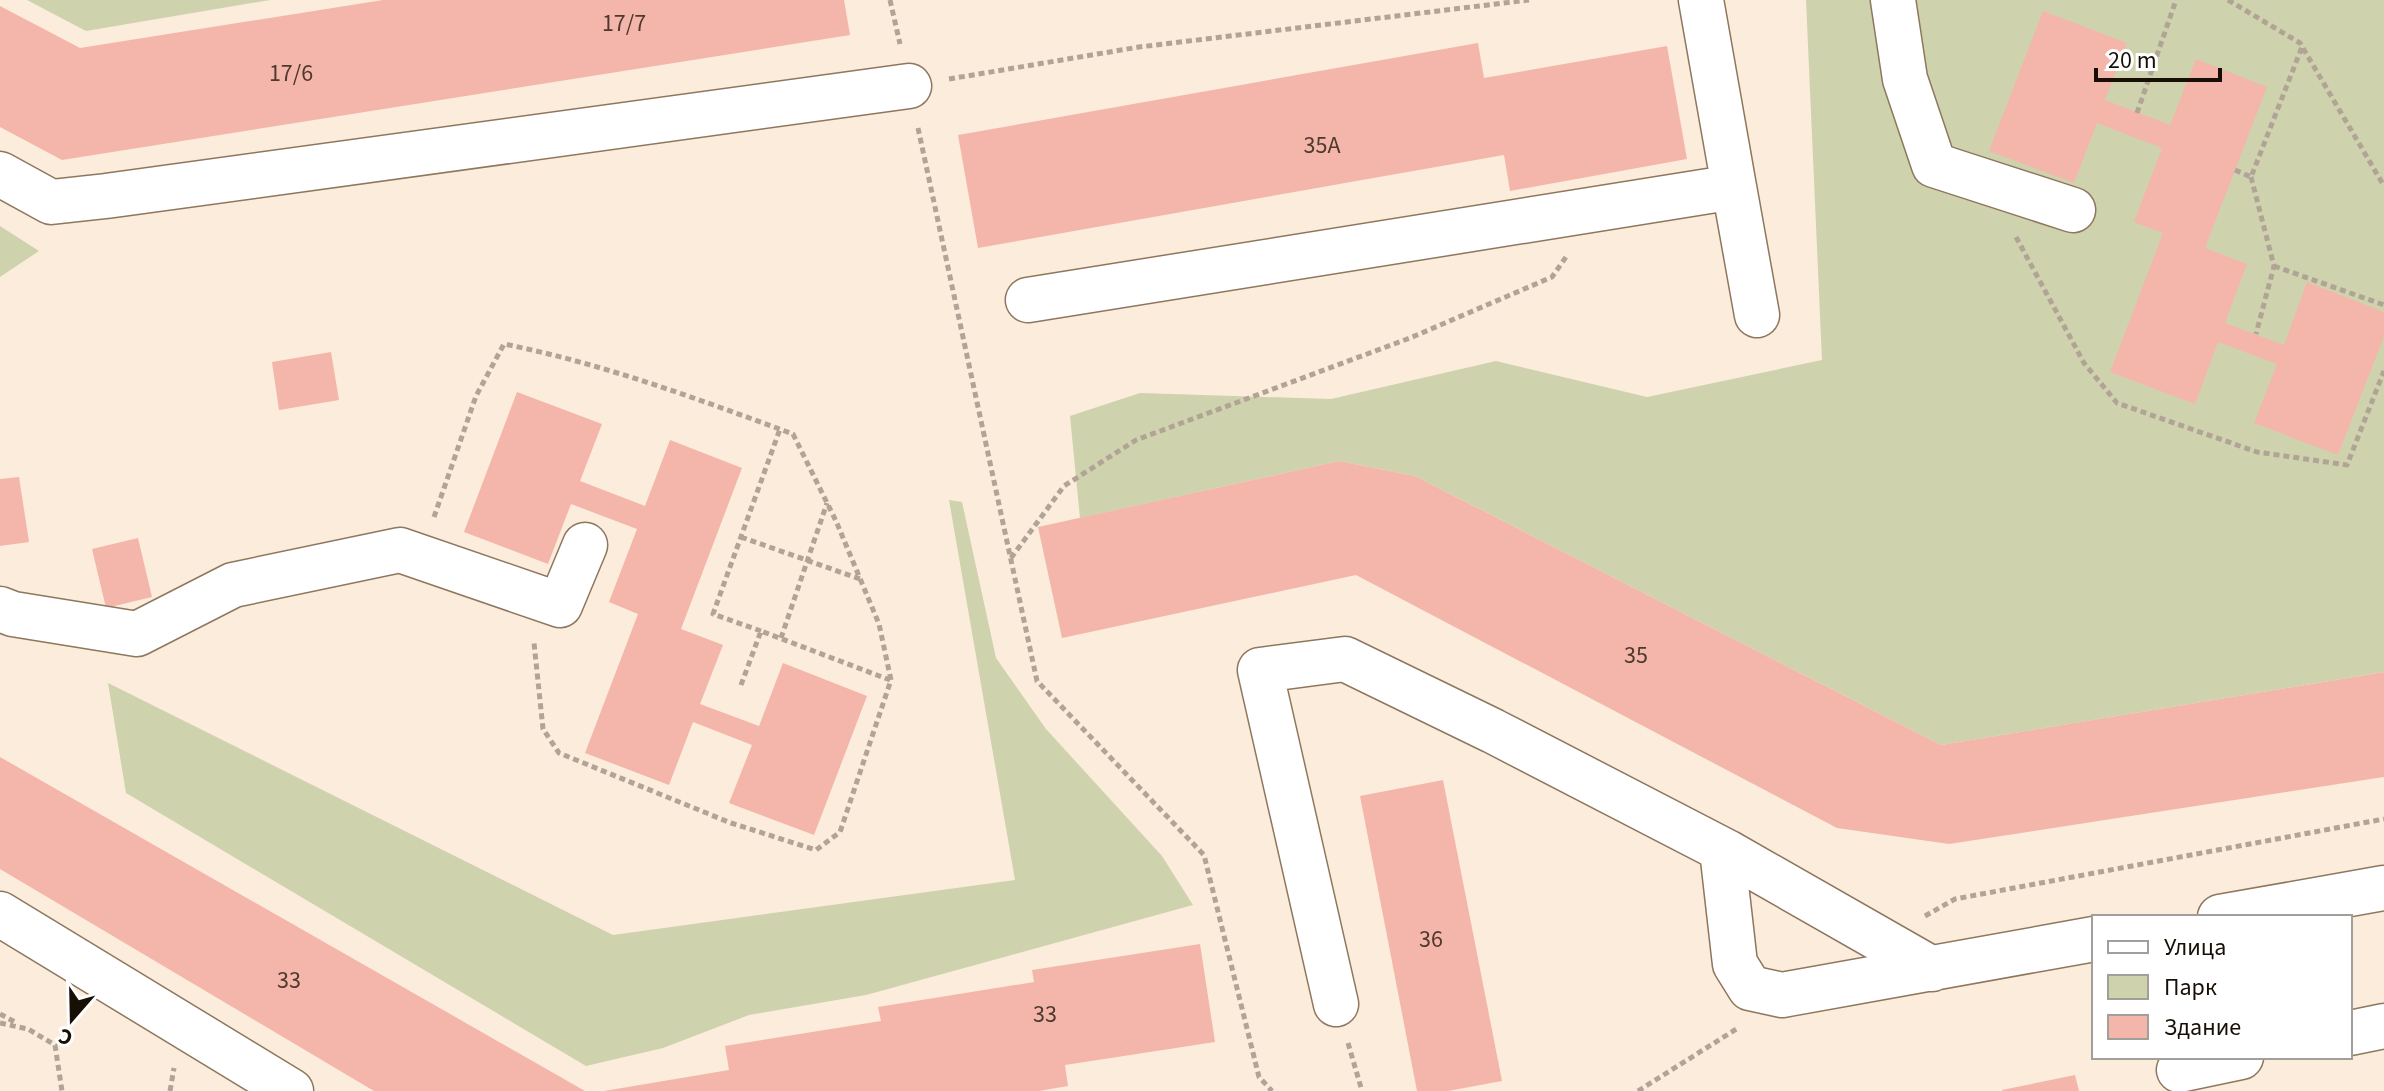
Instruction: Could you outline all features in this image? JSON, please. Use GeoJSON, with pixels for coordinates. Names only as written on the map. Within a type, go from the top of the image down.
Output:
{"type":"FeatureCollection","features":[{"type":"Feature","properties":{"kind":"lane"},"geometry":{"type":"LineString","coordinates":[[1701,0],[1757,315]]}},
{"type":"Feature","properties":{"kind":"lane"},"geometry":{"type":"LineString","coordinates":[[1893,0],[1905,79],[1934,165],[2073,210]]}},
{"type":"Feature","properties":{"kind":"lane"},"geometry":{"type":"LineString","coordinates":[[0,174],[51,202],[909,86]]}},
{"type":"Feature","properties":{"kind":"lane"},"geometry":{"type":"LineString","coordinates":[[1028,300],[1734,187]]}},
{"type":"Feature","properties":{"kind":"lane"},"geometry":{"type":"LineString","coordinates":[[0,609],[13,614],[137,634],[233,585],[400,550],[560,605],[585,545]]}},
{"type":"Feature","properties":{"kind":"lane"},"geometry":{"type":"LineString","coordinates":[[1336,1004],[1260,670],[1345,659],[1722,850],[1932,969]]}},
{"type":"Feature","properties":{"kind":"lane"},"geometry":{"type":"LineString","coordinates":[[1722,850],[1735,964],[1750,988],[1782,995],[2092,939]]}},
{"type":"Feature","properties":{"kind":"lane"},"geometry":{"type":"LineString","coordinates":[[2231,915],[2384,888]]}},
{"type":"Feature","properties":{"kind":"lane"},"geometry":{"type":"LineString","coordinates":[[0,914],[291,1091]]}},
{"type":"Feature","properties":{"kind":"lane"},"geometry":{"type":"LineString","coordinates":[[2352,1033],[2384,1026]]}},
{"type":"Feature","properties":{"kind":"lane"},"geometry":{"type":"LineString","coordinates":[[2179,1073],[2233,1059]]}},
{"type":"Feature","properties":{"kind":"path"},"geometry":{"type":"LineString","coordinates":[[890,0],[1037,681],[1204,855],[1259,1077],[1272,1091]]}},
{"type":"Feature","properties":{"kind":"path"},"geometry":{"type":"LineString","coordinates":[[909,86],[1139,47],[1529,0]]}},
{"type":"Feature","properties":{"kind":"path"},"geometry":{"type":"LineString","coordinates":[[2137,113],[2176,0]]}},
{"type":"Feature","properties":{"kind":"path"},"geometry":{"type":"LineString","coordinates":[[2228,0],[2302,46],[2384,186]]}},
{"type":"Feature","properties":{"kind":"path"},"geometry":{"type":"LineString","coordinates":[[2256,334],[2274,266],[2251,177],[2302,46]]}},
{"type":"Feature","properties":{"kind":"path"},"geometry":{"type":"LineString","coordinates":[[2235,170],[2251,177]]}},
{"type":"Feature","properties":{"kind":"path"},"geometry":{"type":"LineString","coordinates":[[1986,182],[2084,363],[2117,403],[2257,452],[2347,465],[2384,371]]}},
{"type":"Feature","properties":{"kind":"path"},"geometry":{"type":"LineString","coordinates":[[1011,559],[1064,486],[1136,440],[1410,338],[1552,277],[1600,209]]}},
{"type":"Feature","properties":{"kind":"path"},"geometry":{"type":"LineString","coordinates":[[2274,266],[2384,305]]}},
{"type":"Feature","properties":{"kind":"path"},"geometry":{"type":"LineString","coordinates":[[420,558],[476,396],[504,344],[566,357],[631,377],[793,434],[827,503],[879,624],[891,680],[840,832],[816,850],[731,823],[559,753],[543,729],[529,594]]}},
{"type":"Feature","properties":{"kind":"path"},"geometry":{"type":"LineString","coordinates":[[780,429],[713,614],[891,680]]}},
{"type":"Feature","properties":{"kind":"path"},"geometry":{"type":"LineString","coordinates":[[781,638],[827,503]]}},
{"type":"Feature","properties":{"kind":"path"},"geometry":{"type":"LineString","coordinates":[[741,537],[860,579]]}},
{"type":"Feature","properties":{"kind":"path"},"geometry":{"type":"LineString","coordinates":[[741,685],[761,631]]}},
{"type":"Feature","properties":{"kind":"path"},"geometry":{"type":"LineString","coordinates":[[1882,940],[1955,899],[2384,819]]}},
{"type":"Feature","properties":{"kind":"path"},"geometry":{"type":"LineString","coordinates":[[1638,1091],[1711,1047],[1782,995]]}},
{"type":"Feature","properties":{"kind":"path"},"geometry":{"type":"LineString","coordinates":[[0,1014],[55,1045],[62,1091]]}},
{"type":"Feature","properties":{"kind":"path"},"geometry":{"type":"LineString","coordinates":[[0,1023],[24,1028]]}},
{"type":"Feature","properties":{"kind":"green space"},"geometry":{"type":"Polygon","coordinates":[[[27,0],[270,0],[86,31],[27,0]]]}},
{"type":"Feature","properties":{"kind":"green space"},"geometry":{"type":"Polygon","coordinates":[[[1806,0],[2384,0],[2384,672],[1941,745],[1415,476],[1339,461],[1080,518],[1070,416],[1140,393],[1331,399],[1496,361],[1647,397],[1822,360],[1806,0]]]}},
{"type":"Feature","properties":{"kind":"green space"},"geometry":{"type":"Polygon","coordinates":[[[0,226],[39,251],[0,277],[0,226]]]}},
{"type":"Feature","properties":{"kind":"green space"},"geometry":{"type":"Polygon","coordinates":[[[949,500],[962,502],[996,658],[1046,729],[1162,856],[1193,905],[866,995],[749,1015],[663,1048],[586,1066],[126,793],[108,683],[613,935],[1015,880],[949,500]]]}},
{"type":"Feature","properties":{"kind":"building"},"geometry":{"type":"Polygon","coordinates":[[[383,0],[844,0],[850,35],[62,160],[0,127],[0,6],[80,48],[383,0]]]}},
{"type":"Feature","properties":{"kind":"building"},"geometry":{"type":"Polygon","coordinates":[[[2043,11],[2127,43],[2105,100],[2170,125],[2196,59],[2267,87],[2205,248],[2247,264],[2225,323],[2284,345],[2307,282],[2384,312],[2384,336],[2338,455],[2254,423],[2277,364],[2218,342],[2195,404],[2110,372],[2163,233],[2134,222],[2162,148],[2097,123],[2074,183],[1989,151],[2043,11]]]}},
{"type":"Feature","properties":{"kind":"building"},"geometry":{"type":"Polygon","coordinates":[[[1478,43],[1484,78],[1667,46],[1687,159],[1510,191],[1504,155],[978,248],[958,135],[1478,43]]]}},
{"type":"Feature","properties":{"kind":"building"},"geometry":{"type":"Polygon","coordinates":[[[331,352],[339,400],[279,410],[272,362],[331,352]]]}},
{"type":"Feature","properties":{"kind":"building"},"geometry":{"type":"Polygon","coordinates":[[[517,392],[602,424],[580,481],[645,506],[670,440],[742,468],[681,629],[723,645],[700,704],[759,726],[783,663],[867,696],[814,835],[729,803],[752,745],[693,722],[669,785],[585,753],[638,614],[609,602],[637,529],[571,504],[548,564],[464,532],[517,392]]]}},
{"type":"Feature","properties":{"kind":"building"},"geometry":{"type":"Polygon","coordinates":[[[1339,461],[1415,476],[1941,745],[2384,672],[2384,777],[1949,844],[1837,828],[1356,575],[1062,638],[1038,527],[1339,461]]]}},
{"type":"Feature","properties":{"kind":"building"},"geometry":{"type":"Polygon","coordinates":[[[19,477],[29,542],[0,546],[0,479],[19,477]]]}},
{"type":"Feature","properties":{"kind":"building"},"geometry":{"type":"Polygon","coordinates":[[[138,538],[152,597],[106,608],[92,549],[138,538]]]}},
{"type":"Feature","properties":{"kind":"building"},"geometry":{"type":"Polygon","coordinates":[[[0,757],[585,1091],[374,1091],[0,869],[0,757]]]}},
{"type":"Feature","properties":{"kind":"building"},"geometry":{"type":"Polygon","coordinates":[[[1443,780],[1502,1081],[1448,1091],[1417,1091],[1360,796],[1443,780]]]}},
{"type":"Feature","properties":{"kind":"building"},"geometry":{"type":"Polygon","coordinates":[[[1200,944],[1215,1042],[1065,1065],[1068,1086],[1039,1091],[604,1091],[729,1070],[725,1046],[881,1021],[878,1007],[1034,982],[1032,970],[1200,944]]]}},
{"type":"Feature","properties":{"kind":"building"},"geometry":{"type":"Polygon","coordinates":[[[2075,1075],[2079,1091],[2002,1091],[2002,1090],[2075,1075]]]}}]}
